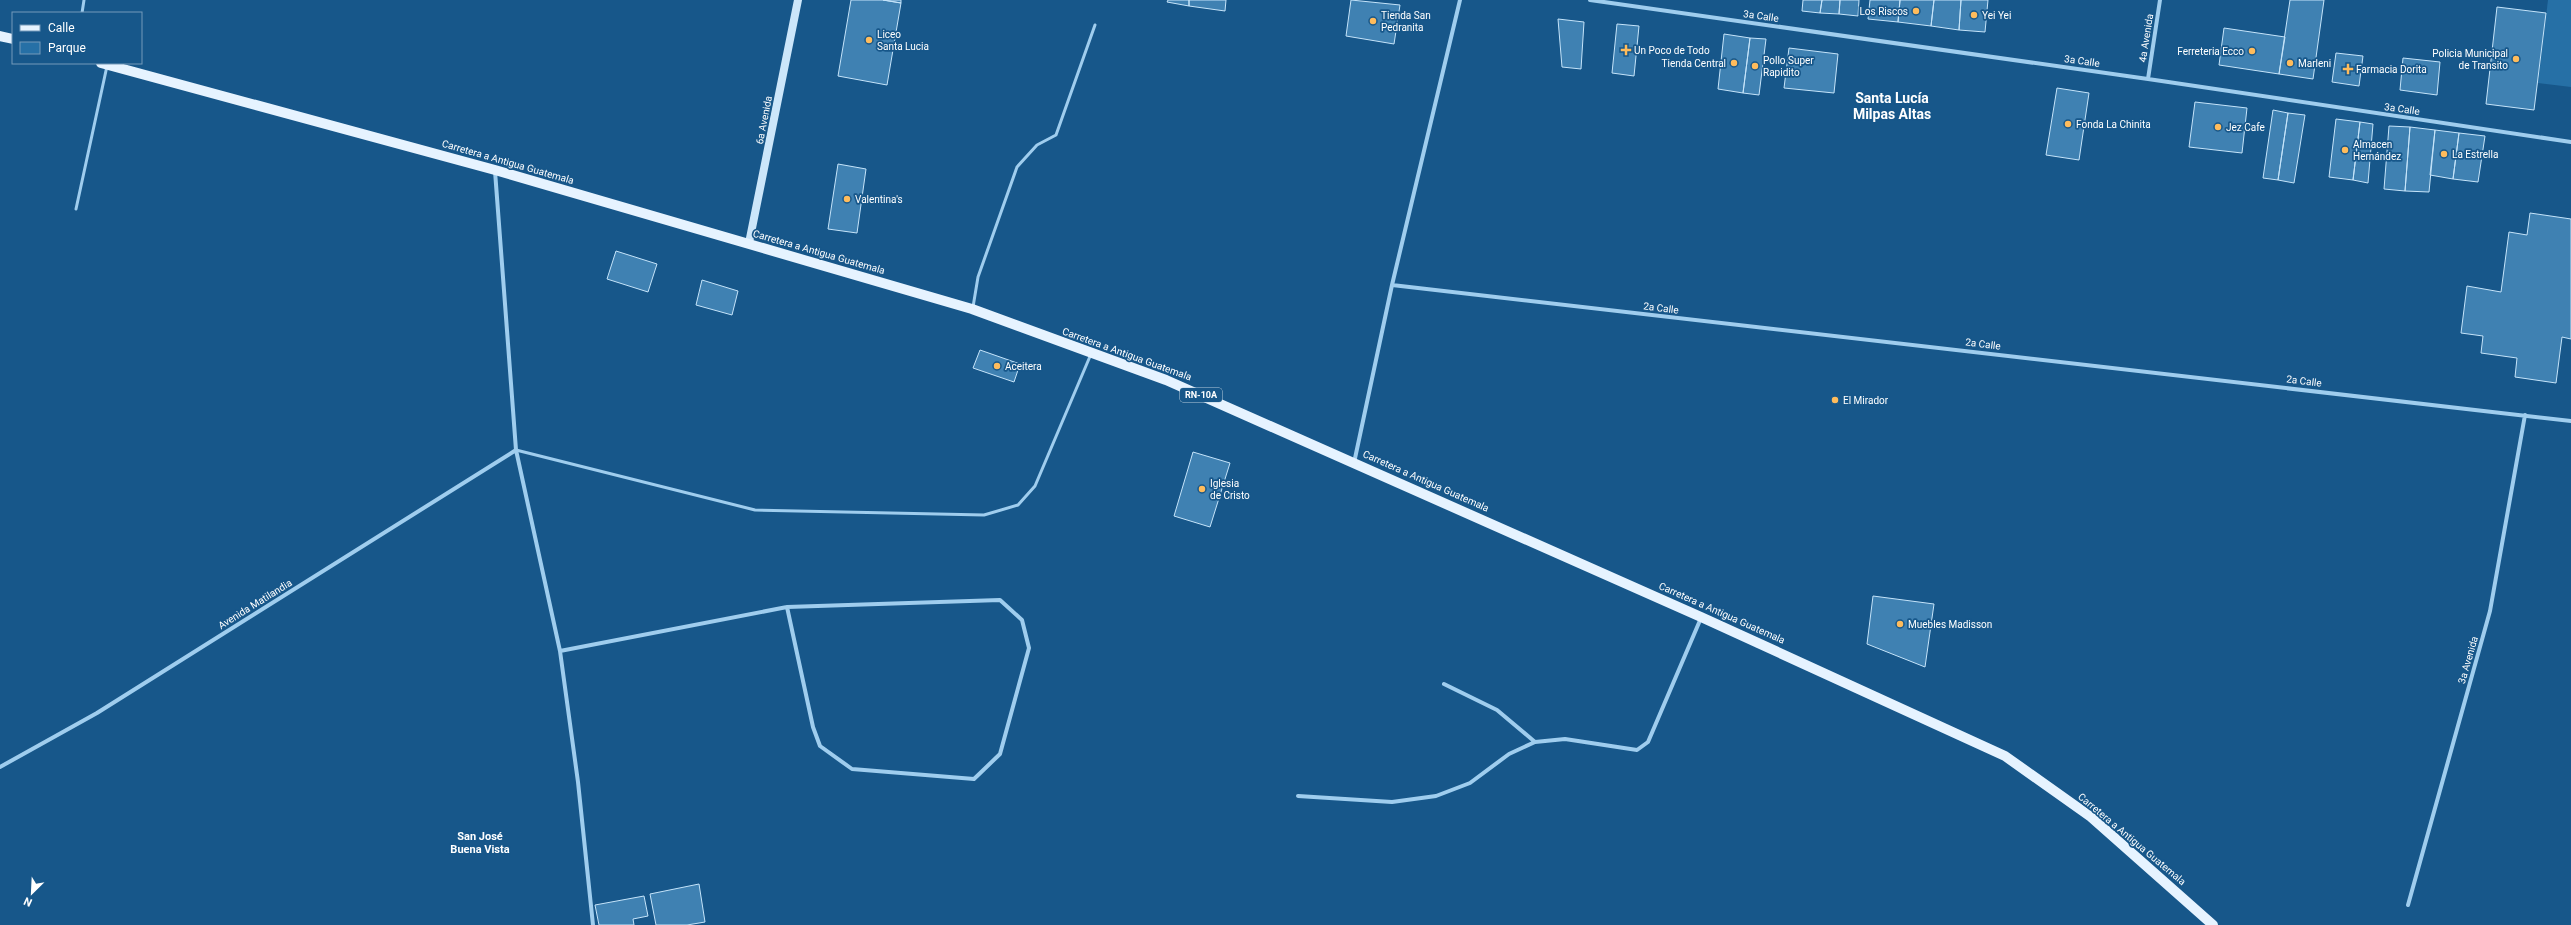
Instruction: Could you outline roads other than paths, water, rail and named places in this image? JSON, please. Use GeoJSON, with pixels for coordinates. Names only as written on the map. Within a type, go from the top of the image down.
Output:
{"type":"FeatureCollection","features":[{"type":"Feature","properties":{"kind":"main road"},"geometry":{"type":"LineString","coordinates":[[0,36],[12,39]]}},
{"type":"Feature","properties":{"kind":"main road","name":"Carretera a Antigua Guatemala"},"geometry":{"type":"LineString","coordinates":[[104,64],[495,170],[972,309],[1091,354],[1166,380],[1702,617],[2005,756],[2091,817],[2213,925]]}},
{"type":"Feature","properties":{"kind":"street","name":"6a Avenida"},"geometry":{"type":"LineString","coordinates":[[749,244],[798,0]]}},
{"type":"Feature","properties":{"kind":"street"},"geometry":{"type":"LineString","coordinates":[[1354,463],[1392,285],[1460,0]]}},
{"type":"Feature","properties":{"kind":"street","name":"3a Calle"},"geometry":{"type":"LineString","coordinates":[[1590,0],[2148,79],[2571,142]]}},
{"type":"Feature","properties":{"kind":"street","name":"4a Avenida"},"geometry":{"type":"LineString","coordinates":[[2148,79],[2160,0]]}},
{"type":"Feature","properties":{"kind":"street"},"geometry":{"type":"LineString","coordinates":[[495,170],[516,450],[560,651],[578,782],[593,925]]}},
{"type":"Feature","properties":{"kind":"street","name":"2a Calle"},"geometry":{"type":"LineString","coordinates":[[1392,285],[2571,421]]}},
{"type":"Feature","properties":{"kind":"street","name":"3a Avenida"},"geometry":{"type":"LineString","coordinates":[[2408,905],[2490,611],[2525,415]]}},
{"type":"Feature","properties":{"kind":"street","name":"Avenida Matilandia"},"geometry":{"type":"LineString","coordinates":[[0,767],[97,713],[516,450]]}},
{"type":"Feature","properties":{"kind":"street"},"geometry":{"type":"LineString","coordinates":[[560,651],[787,607],[1000,600],[1022,620],[1029,648],[1000,754],[974,779],[852,769],[820,746],[813,727],[787,607]]}},
{"type":"Feature","properties":{"kind":"street"},"geometry":{"type":"LineString","coordinates":[[1298,796],[1392,802],[1436,796],[1470,783],[1509,754],[1535,742],[1565,739],[1637,750],[1644,746],[1702,617]]}},
{"type":"Feature","properties":{"kind":"street"},"geometry":{"type":"LineString","coordinates":[[1444,684],[1470,695],[1497,710],[1535,742]]}},
{"type":"Feature","properties":{"kind":"lane"},"geometry":{"type":"LineString","coordinates":[[82,12],[84,0]]}},
{"type":"Feature","properties":{"kind":"lane"},"geometry":{"type":"LineString","coordinates":[[972,309],[978,277],[1017,167],[1037,145],[1056,135],[1095,25]]}},
{"type":"Feature","properties":{"kind":"lane"},"geometry":{"type":"LineString","coordinates":[[76,208],[104,64]]}},
{"type":"Feature","properties":{"kind":"lane"},"geometry":{"type":"LineString","coordinates":[[516,450],[755,510],[984,516],[1018,505],[1035,486],[1091,354]]}},
{"type":"Feature","properties":{"kind":"place","name":"Los Riscos"},"geometry":{"type":"Point","coordinates":[1916,11]}},
{"type":"Feature","properties":{"kind":"place","name":"Yei Yei"},"geometry":{"type":"Point","coordinates":[1974,15]}},
{"type":"Feature","properties":{"kind":"place","name":"Tienda San Pedranita"},"geometry":{"type":"Point","coordinates":[1373,21]}},
{"type":"Feature","properties":{"kind":"place","name":"Liceo Santa Lucia"},"geometry":{"type":"Point","coordinates":[869,40]}},
{"type":"Feature","properties":{"kind":"place","name":"Un Poco de Todo"},"geometry":{"type":"Point","coordinates":[1626,50]}},
{"type":"Feature","properties":{"kind":"place","name":"Ferreteria Ecco"},"geometry":{"type":"Point","coordinates":[2252,51]}},
{"type":"Feature","properties":{"kind":"place","name":"Policia Municipal de Transito"},"geometry":{"type":"Point","coordinates":[2516,59]}},
{"type":"Feature","properties":{"kind":"place","name":"Tienda Central"},"geometry":{"type":"Point","coordinates":[1734,63]}},
{"type":"Feature","properties":{"kind":"place","name":"Marleni"},"geometry":{"type":"Point","coordinates":[2290,63]}},
{"type":"Feature","properties":{"kind":"place","name":"Pollo Super Rapidito"},"geometry":{"type":"Point","coordinates":[1755,66]}},
{"type":"Feature","properties":{"kind":"place","name":"Farmacia Dorita"},"geometry":{"type":"Point","coordinates":[2348,69]}},
{"type":"Feature","properties":{"kind":"place","name":"Fonda La Chinita"},"geometry":{"type":"Point","coordinates":[2068,124]}},
{"type":"Feature","properties":{"kind":"place","name":"Jez Cafe"},"geometry":{"type":"Point","coordinates":[2218,127]}},
{"type":"Feature","properties":{"kind":"place","name":"Almacen Hernández"},"geometry":{"type":"Point","coordinates":[2345,150]}},
{"type":"Feature","properties":{"kind":"place","name":"La Estrella"},"geometry":{"type":"Point","coordinates":[2444,154]}},
{"type":"Feature","properties":{"kind":"place","name":"Valentina's"},"geometry":{"type":"Point","coordinates":[847,199]}},
{"type":"Feature","properties":{"kind":"place","name":"Aceitera"},"geometry":{"type":"Point","coordinates":[997,366]}},
{"type":"Feature","properties":{"kind":"place","name":"El Mirador"},"geometry":{"type":"Point","coordinates":[1835,400]}},
{"type":"Feature","properties":{"kind":"place","name":"Iglesia de Cristo"},"geometry":{"type":"Point","coordinates":[1202,489]}},
{"type":"Feature","properties":{"kind":"place","name":"Muebles Madisson"},"geometry":{"type":"Point","coordinates":[1900,624]}},
{"type":"Feature","properties":{"kind":"district","name":"Santa Lucía Milpas Altas"},"geometry":{"type":"Point","coordinates":[1892,106]}},
{"type":"Feature","properties":{"kind":"district","name":"San José Buena Vista"},"geometry":{"type":"Point","coordinates":[480,842]}}]}
